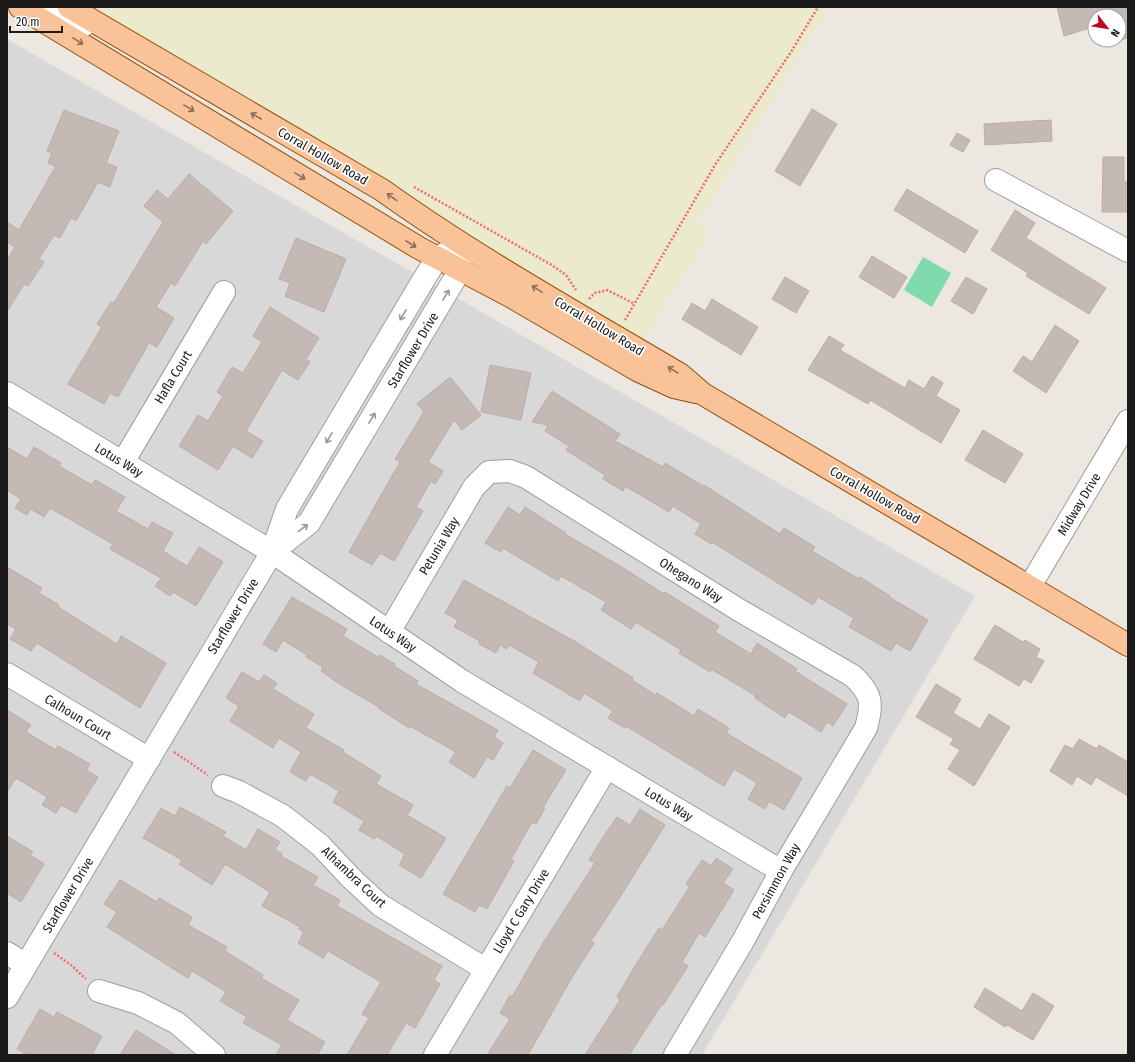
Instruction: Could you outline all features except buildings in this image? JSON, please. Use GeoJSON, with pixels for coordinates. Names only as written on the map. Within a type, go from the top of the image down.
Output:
{"type":"FeatureCollection","features":[{"type":"Feature","properties":{"kind":"main road"},"geometry":{"type":"LineString","coordinates":[[20,7],[437,258],[512,297],[637,370],[674,387],[703,394]]}},
{"type":"Feature","properties":{"kind":"main road","name":"Corral Hollow Road"},"geometry":{"type":"LineString","coordinates":[[69,7],[382,190],[462,244],[681,375],[703,394],[1128,645]]}},
{"type":"Feature","properties":{"kind":"street"},"geometry":{"type":"LineString","coordinates":[[54,7],[112,42],[152,56]]}},
{"type":"Feature","properties":{"kind":"street"},"geometry":{"type":"LineString","coordinates":[[996,180],[1128,251]]}},
{"type":"Feature","properties":{"kind":"street"},"geometry":{"type":"LineString","coordinates":[[272,552],[287,509],[437,258],[462,244]]}},
{"type":"Feature","properties":{"kind":"street","name":"Starflower Drive"},"geometry":{"type":"LineString","coordinates":[[7,997],[272,552],[309,523],[460,270],[462,244]]}},
{"type":"Feature","properties":{"kind":"street","name":"Hafla Court"},"geometry":{"type":"LineString","coordinates":[[123,462],[224,292]]}},
{"type":"Feature","properties":{"kind":"street","name":"Lotus Way"},"geometry":{"type":"LineString","coordinates":[[7,393],[272,552],[462,681],[781,871]]}},
{"type":"Feature","properties":{"kind":"street","name":"Midway Drive"},"geometry":{"type":"LineString","coordinates":[[1030,586],[1128,421]]}},
{"type":"Feature","properties":{"kind":"street","name":"Petunia Way"},"geometry":{"type":"LineString","coordinates":[[389,632],[474,488],[489,472],[498,470]]}},
{"type":"Feature","properties":{"kind":"street","name":"Ohegano Way"},"geometry":{"type":"LineString","coordinates":[[498,470],[510,471],[526,477],[739,610],[853,676],[865,687],[869,695],[870,705]]}},
{"type":"Feature","properties":{"kind":"street","name":"Calhoun Court"},"geometry":{"type":"LineString","coordinates":[[7,674],[154,751]]}},
{"type":"Feature","properties":{"kind":"street","name":"Persimmon Way"},"geometry":{"type":"LineString","coordinates":[[675,1055],[743,941],[781,871],[866,728],[870,705]]}},
{"type":"Feature","properties":{"kind":"street","name":"Lloyd C Gary Drive"},"geometry":{"type":"LineString","coordinates":[[435,1055],[607,767]]}},
{"type":"Feature","properties":{"kind":"street","name":"Alhambra Court"},"geometry":{"type":"LineString","coordinates":[[223,786],[239,792],[283,816],[320,845],[350,878],[380,905],[485,969]]}},
{"type":"Feature","properties":{"kind":"street"},"geometry":{"type":"LineString","coordinates":[[7,953],[26,965]]}},
{"type":"Feature","properties":{"kind":"street"},"geometry":{"type":"LineString","coordinates":[[99,991],[138,1003],[177,1023],[214,1055]]}},
{"type":"Feature","properties":{"kind":"path"},"geometry":{"type":"LineString","coordinates":[[617,336],[633,303],[715,165],[791,52],[818,7]]}},
{"type":"Feature","properties":{"kind":"path"},"geometry":{"type":"LineString","coordinates":[[574,311],[595,293],[607,290],[633,303]]}},
{"type":"Feature","properties":{"kind":"path"},"geometry":{"type":"LineString","coordinates":[[154,751],[223,786]]}},
{"type":"Feature","properties":{"kind":"path"},"geometry":{"type":"LineString","coordinates":[[39,944],[71,965],[99,991]]}},
{"type":"Feature","properties":{"kind":"shaded area"},"geometry":{"type":"Polygon","coordinates":[[[82,7],[829,7],[697,224],[710,233],[640,345],[82,7]]]}},
{"type":"Feature","properties":{"kind":"shaded area"},"geometry":{"type":"Polygon","coordinates":[[[7,39],[975,596],[702,1055],[7,1055],[7,39]]]}},
{"type":"Feature","properties":{"kind":"green space"},"geometry":{"type":"Polygon","coordinates":[[[923,257],[951,273],[932,307],[904,290],[923,257]]]}}]}
